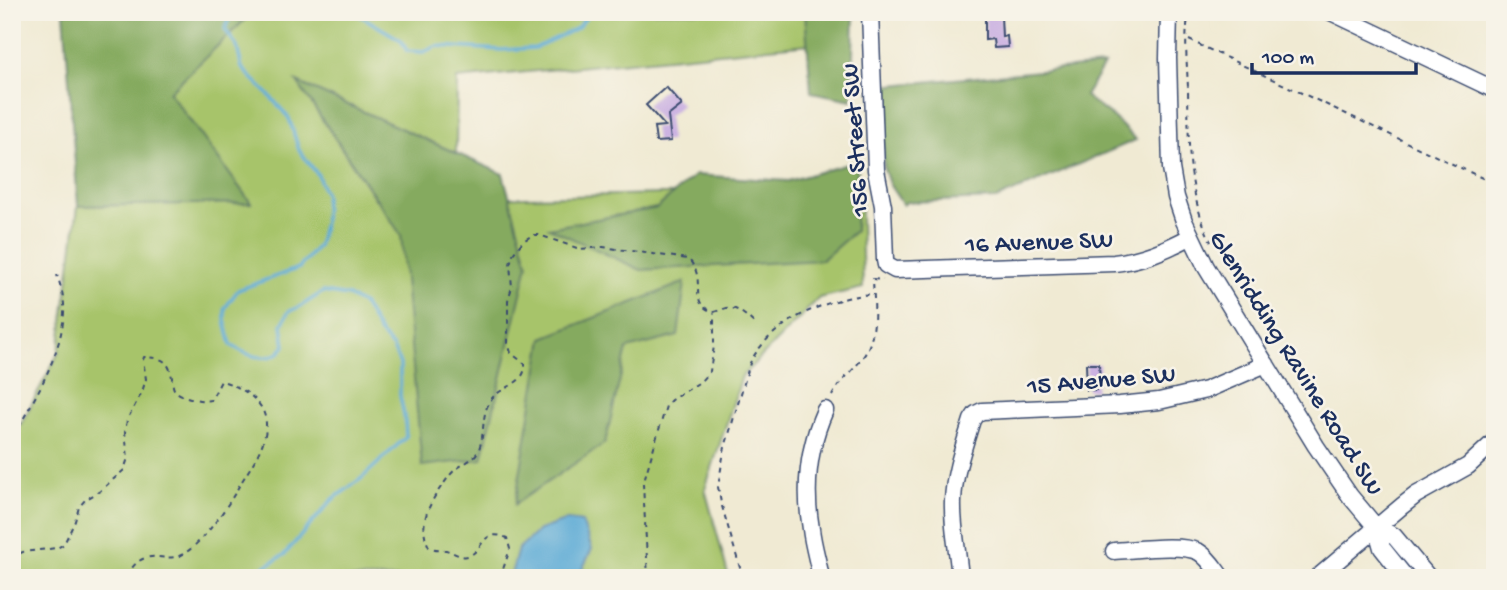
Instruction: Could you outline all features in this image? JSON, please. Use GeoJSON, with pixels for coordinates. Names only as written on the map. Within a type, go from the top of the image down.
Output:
{"type":"FeatureCollection","features":[{"type":"Feature","properties":{"kind":"street","name":"156 Street SW"},"geometry":{"type":"LineString","coordinates":[[870,12],[876,170],[883,205],[887,273]]}},
{"type":"Feature","properties":{"kind":"street","name":"Glenridding Ravine Road SW"},"geometry":{"type":"LineString","coordinates":[[1169,12],[1171,168],[1176,197],[1190,237],[1329,467],[1376,527]]}},
{"type":"Feature","properties":{"kind":"street"},"geometry":{"type":"LineString","coordinates":[[1331,12],[1495,90]]}},
{"type":"Feature","properties":{"kind":"street","name":"16 Avenue SW"},"geometry":{"type":"LineString","coordinates":[[887,273],[895,270],[1114,262],[1142,258],[1190,237]]}},
{"type":"Feature","properties":{"kind":"street","name":"15 Avenue SW"},"geometry":{"type":"LineString","coordinates":[[960,578],[954,525],[955,478],[976,414],[982,411],[1159,401],[1206,390],[1266,364]]}},
{"type":"Feature","properties":{"kind":"street"},"geometry":{"type":"LineString","coordinates":[[821,578],[811,529],[808,478],[813,440],[825,410]]}},
{"type":"Feature","properties":{"kind":"street"},"geometry":{"type":"LineString","coordinates":[[1317,578],[1416,495],[1468,466],[1495,441]]}},
{"type":"Feature","properties":{"kind":"street"},"geometry":{"type":"LineString","coordinates":[[1376,527],[1382,548],[1406,578]]}},
{"type":"Feature","properties":{"kind":"street"},"geometry":{"type":"LineString","coordinates":[[1376,527],[1395,536],[1429,578]]}},
{"type":"Feature","properties":{"kind":"street"},"geometry":{"type":"LineString","coordinates":[[1114,551],[1180,547],[1191,549],[1207,558],[1222,578]]}},
{"type":"Feature","properties":{"kind":"path"},"geometry":{"type":"LineString","coordinates":[[1189,12],[1186,39],[1189,170],[1198,208],[1211,242]]}},
{"type":"Feature","properties":{"kind":"path"},"geometry":{"type":"LineString","coordinates":[[1186,39],[1495,184]]}},
{"type":"Feature","properties":{"kind":"path"},"geometry":{"type":"LineString","coordinates":[[500,578],[510,549],[507,538],[491,536],[482,542],[473,554],[462,556],[429,547],[423,530],[427,512],[443,485],[455,470],[478,452],[489,402],[499,392],[517,382],[525,372],[525,364],[511,353],[508,343],[508,300],[512,286],[510,264],[517,247],[527,238],[539,235],[580,249],[603,247],[688,259],[697,272],[700,304],[714,312],[732,308],[754,323]]}},
{"type":"Feature","properties":{"kind":"path"},"geometry":{"type":"LineString","coordinates":[[825,410],[836,388],[866,352],[874,323],[873,279],[887,273]]}},
{"type":"Feature","properties":{"kind":"path"},"geometry":{"type":"LineString","coordinates":[[12,434],[20,425],[56,354],[64,313],[64,298],[57,275]]}},
{"type":"Feature","properties":{"kind":"path"},"geometry":{"type":"LineString","coordinates":[[743,578],[718,487],[724,452],[750,363],[757,349],[771,334],[794,318],[857,295],[873,294]]}},
{"type":"Feature","properties":{"kind":"path"},"geometry":{"type":"LineString","coordinates":[[648,578],[643,492],[645,477],[666,406],[700,382],[710,371],[714,346],[714,312]]}},
{"type":"Feature","properties":{"kind":"path"},"geometry":{"type":"LineString","coordinates":[[12,560],[23,552],[57,548],[64,544],[79,507],[124,470],[128,458],[125,432],[127,420],[146,379],[143,360],[153,358],[163,360],[169,366],[173,388],[178,393],[201,401],[211,400],[221,382],[244,391],[262,408],[266,430],[260,450],[230,504],[196,543],[181,555],[140,560],[131,566],[126,578]]}},
{"type":"Feature","properties":{"kind":"green space"},"geometry":{"type":"Polygon","coordinates":[[[64,12],[253,12],[169,92],[251,203],[78,206],[64,12]]]}},
{"type":"Feature","properties":{"kind":"green space"},"geometry":{"type":"Polygon","coordinates":[[[253,12],[849,12],[850,40],[457,79],[456,153],[298,83],[376,200],[860,190],[863,288],[819,298],[742,376],[705,489],[729,578],[12,578],[12,441],[59,352],[78,206],[250,202],[169,92],[253,12]]]}},
{"type":"Feature","properties":{"kind":"green space"},"geometry":{"type":"Polygon","coordinates":[[[805,12],[854,12],[852,100],[811,92],[805,12]]]}},
{"type":"Feature","properties":{"kind":"green space"},"geometry":{"type":"Polygon","coordinates":[[[1104,65],[1085,96],[1115,119],[1136,140],[996,199],[907,202],[903,205],[889,184],[884,169],[881,86],[1104,65]]]}},
{"type":"Feature","properties":{"kind":"green space"},"geometry":{"type":"Polygon","coordinates":[[[297,82],[503,174],[528,264],[482,459],[422,466],[401,235],[297,82]]]}},
{"type":"Feature","properties":{"kind":"green space"},"geometry":{"type":"Polygon","coordinates":[[[858,161],[855,231],[822,260],[641,270],[549,228],[657,208],[695,175],[788,181],[858,161]]]}},
{"type":"Feature","properties":{"kind":"green space"},"geometry":{"type":"Polygon","coordinates":[[[685,282],[678,336],[627,349],[605,443],[515,504],[543,338],[685,282]]]}},
{"type":"Feature","properties":{"kind":"water"},"geometry":{"type":"Polygon","coordinates":[[[567,520],[582,522],[592,549],[578,578],[510,578],[518,549],[539,530],[567,520]]]}},
{"type":"Feature","properties":{"kind":"building"},"geometry":{"type":"Polygon","coordinates":[[[1001,16],[1002,37],[1007,36],[1008,47],[994,48],[993,39],[985,40],[985,17],[1001,16]]]}},
{"type":"Feature","properties":{"kind":"building"},"geometry":{"type":"Polygon","coordinates":[[[666,87],[682,105],[668,116],[671,141],[656,142],[654,127],[665,126],[646,105],[666,87]]]}},
{"type":"Feature","properties":{"kind":"building"},"geometry":{"type":"Polygon","coordinates":[[[1086,364],[1099,364],[1100,383],[1096,383],[1096,390],[1087,390],[1086,364]]]}},
{"type":"Feature","properties":{"kind":"waterway"},"geometry":{"type":"LineString","coordinates":[[233,12],[225,29],[237,47],[242,68],[289,118],[299,150],[318,175],[325,195],[324,222],[318,246],[299,268],[238,290],[225,308],[231,345],[259,357],[277,354],[285,346],[282,325],[288,312],[323,292],[348,296],[364,305],[379,332],[393,348],[400,364],[400,396],[406,437],[362,478],[332,500],[284,555],[243,578]]}},
{"type":"Feature","properties":{"kind":"waterway"},"geometry":{"type":"LineString","coordinates":[[354,12],[401,40],[407,51],[424,52],[437,46],[502,50],[535,48],[577,28],[591,12]]}}]}
